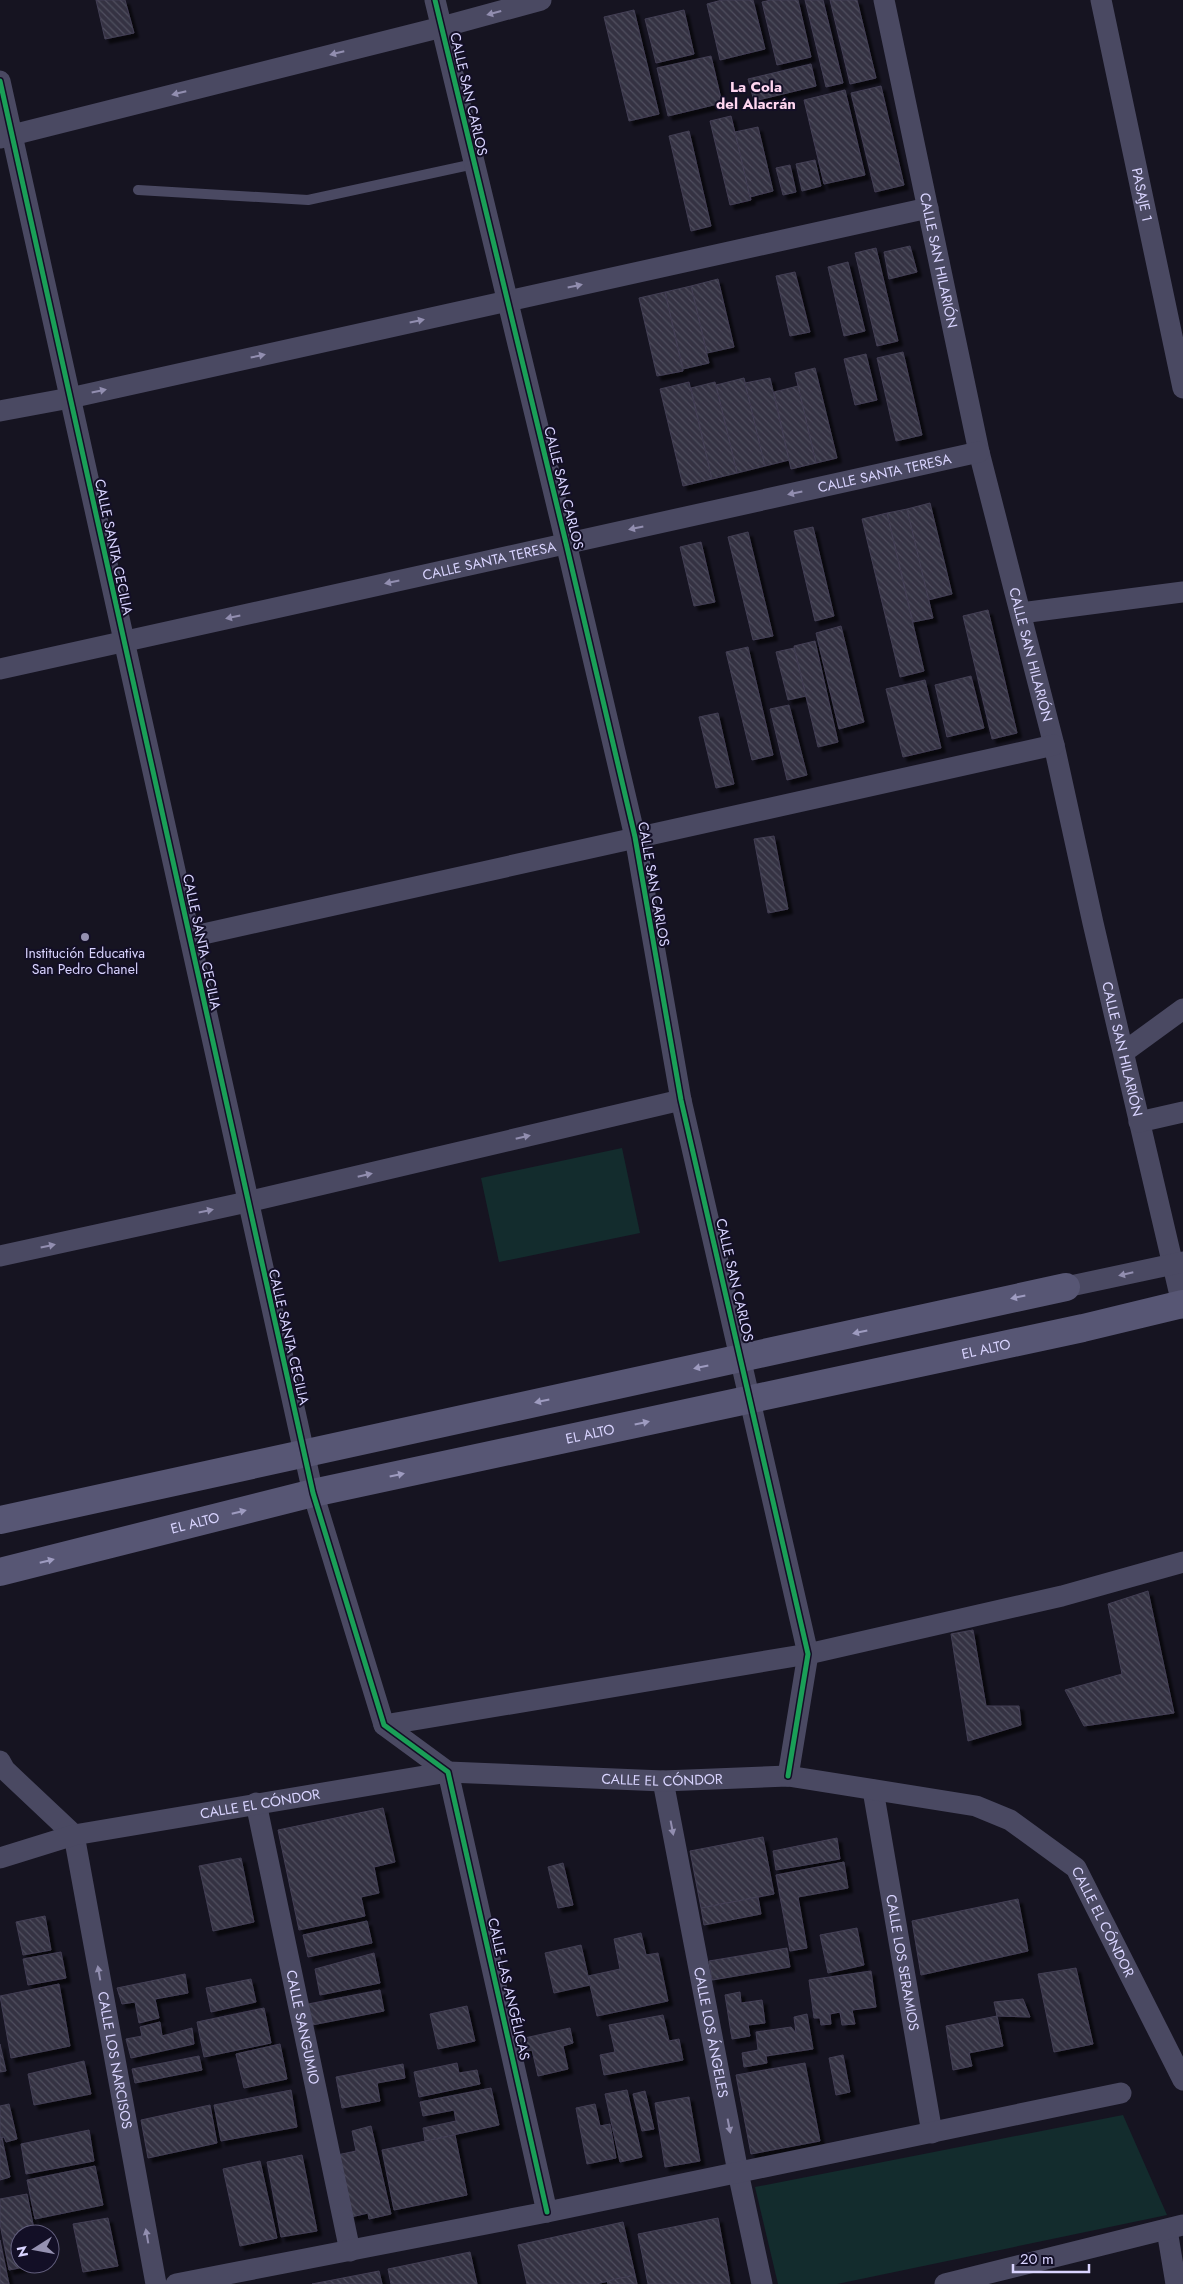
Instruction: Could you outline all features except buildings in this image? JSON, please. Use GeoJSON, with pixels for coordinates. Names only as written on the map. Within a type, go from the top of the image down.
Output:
{"type":"FeatureCollection","features":[{"type":"Feature","properties":{"kind":"street","name":"CALLE SAN CARLOS"},"geometry":{"type":"LineString","coordinates":[[435,0],[635,838],[681,1100],[742,1358],[808,1654],[788,1776]]}},
{"type":"Feature","properties":{"kind":"street"},"geometry":{"type":"LineString","coordinates":[[6,136],[442,27],[541,0]]}},
{"type":"Feature","properties":{"kind":"street","name":"CALLE SAN HILARIÓN"},"geometry":{"type":"LineString","coordinates":[[884,0],[979,452],[1054,746],[1139,1122],[1178,1262],[1182,1306]]}},
{"type":"Feature","properties":{"kind":"street","name":"PASAJE 1"},"geometry":{"type":"LineString","coordinates":[[1100,0],[1183,388]]}},
{"type":"Feature","properties":{"kind":"street","name":"CALLE SANTA CECILIA"},"geometry":{"type":"LineString","coordinates":[[0,81],[6,136],[70,398],[313,1493],[384,1725]]}},
{"type":"Feature","properties":{"kind":"street"},"geometry":{"type":"LineString","coordinates":[[0,411],[70,398],[928,208]]}},
{"type":"Feature","properties":{"kind":"street","name":"CALLE SANTA TERESA"},"geometry":{"type":"LineString","coordinates":[[0,669],[979,452]]}},
{"type":"Feature","properties":{"kind":"street"},"geometry":{"type":"LineString","coordinates":[[1021,613],[1183,592]]}},
{"type":"Feature","properties":{"kind":"street"},"geometry":{"type":"LineString","coordinates":[[190,936],[1054,746]]}},
{"type":"Feature","properties":{"kind":"street"},"geometry":{"type":"LineString","coordinates":[[1124,1052],[1183,1009]]}},
{"type":"Feature","properties":{"kind":"street"},"geometry":{"type":"LineString","coordinates":[[0,1256],[248,1202],[681,1100]]}},
{"type":"Feature","properties":{"kind":"street"},"geometry":{"type":"LineString","coordinates":[[1139,1122],[1183,1112]]}},
{"type":"Feature","properties":{"kind":"street"},"geometry":{"type":"LineString","coordinates":[[0,1520],[1178,1262]]}},
{"type":"Feature","properties":{"kind":"street","name":"EL ALTO"},"geometry":{"type":"LineString","coordinates":[[0,1572],[313,1493],[1182,1306]]}},
{"type":"Feature","properties":{"kind":"street"},"geometry":{"type":"LineString","coordinates":[[384,1725],[808,1654],[1062,1596],[1183,1562]]}},
{"type":"Feature","properties":{"kind":"street"},"geometry":{"type":"LineString","coordinates":[[384,1725],[448,1772]]}},
{"type":"Feature","properties":{"kind":"street"},"geometry":{"type":"LineString","coordinates":[[0,1761],[5,1770],[74,1835]]}},
{"type":"Feature","properties":{"kind":"street","name":"CALLE EL CÓNDOR"},"geometry":{"type":"LineString","coordinates":[[0,1858],[74,1835],[448,1772],[663,1781],[788,1776],[976,1806],[1010,1820],[1076,1868],[1183,2080]]}},
{"type":"Feature","properties":{"kind":"street","name":"CALLE LAS ANGÉLICAS"},"geometry":{"type":"LineString","coordinates":[[448,1772],[547,2212]]}},
{"type":"Feature","properties":{"kind":"street","name":"CALLE LOS ÁNGELES"},"geometry":{"type":"LineString","coordinates":[[663,1781],[738,2172],[762,2284]]}},
{"type":"Feature","properties":{"kind":"street","name":"CALLE LOS SERAMIOS"},"geometry":{"type":"LineString","coordinates":[[873,1790],[932,2134]]}},
{"type":"Feature","properties":{"kind":"street","name":"CALLE SANGUMIO"},"geometry":{"type":"LineString","coordinates":[[256,1803],[350,2251]]}},
{"type":"Feature","properties":{"kind":"street","name":"CALLE LOS NARCISOS"},"geometry":{"type":"LineString","coordinates":[[74,1835],[156,2284]]}},
{"type":"Feature","properties":{"kind":"street"},"geometry":{"type":"LineString","coordinates":[[176,2284],[547,2212],[932,2134],[1121,2093]]}},
{"type":"Feature","properties":{"kind":"street"},"geometry":{"type":"LineString","coordinates":[[956,2283],[1175,2228],[1176,2284]]}},
{"type":"Feature","properties":{"kind":"lane"},"geometry":{"type":"LineString","coordinates":[[138,190],[308,200],[474,164]]}},
{"type":"Feature","properties":{"kind":"green space"},"geometry":{"type":"Polygon","coordinates":[[[622,1148],[640,1233],[499,1262],[481,1178],[622,1148]]]}},
{"type":"Feature","properties":{"kind":"green space"},"geometry":{"type":"Polygon","coordinates":[[[1123,2115],[1167,2215],[837,2284],[778,2284],[755,2187],[1123,2115]]]}},
{"type":"Feature","properties":{"kind":"cycle path"},"geometry":{"type":"LineString","coordinates":[[435,0],[635,837],[681,1100],[808,1654],[788,1776]]}},
{"type":"Feature","properties":{"kind":"cycle path"},"geometry":{"type":"LineString","coordinates":[[0,81],[313,1493],[384,1725],[448,1772],[547,2212]]}},
{"type":"Feature","properties":{"kind":"place","name":"Institución Educativa San Pedro Chanel"},"geometry":{"type":"Point","coordinates":[85,937]}},
{"type":"Feature","properties":{"kind":"district","name":"La Cola del Alacrán"},"geometry":{"type":"Point","coordinates":[756,96]}}]}
